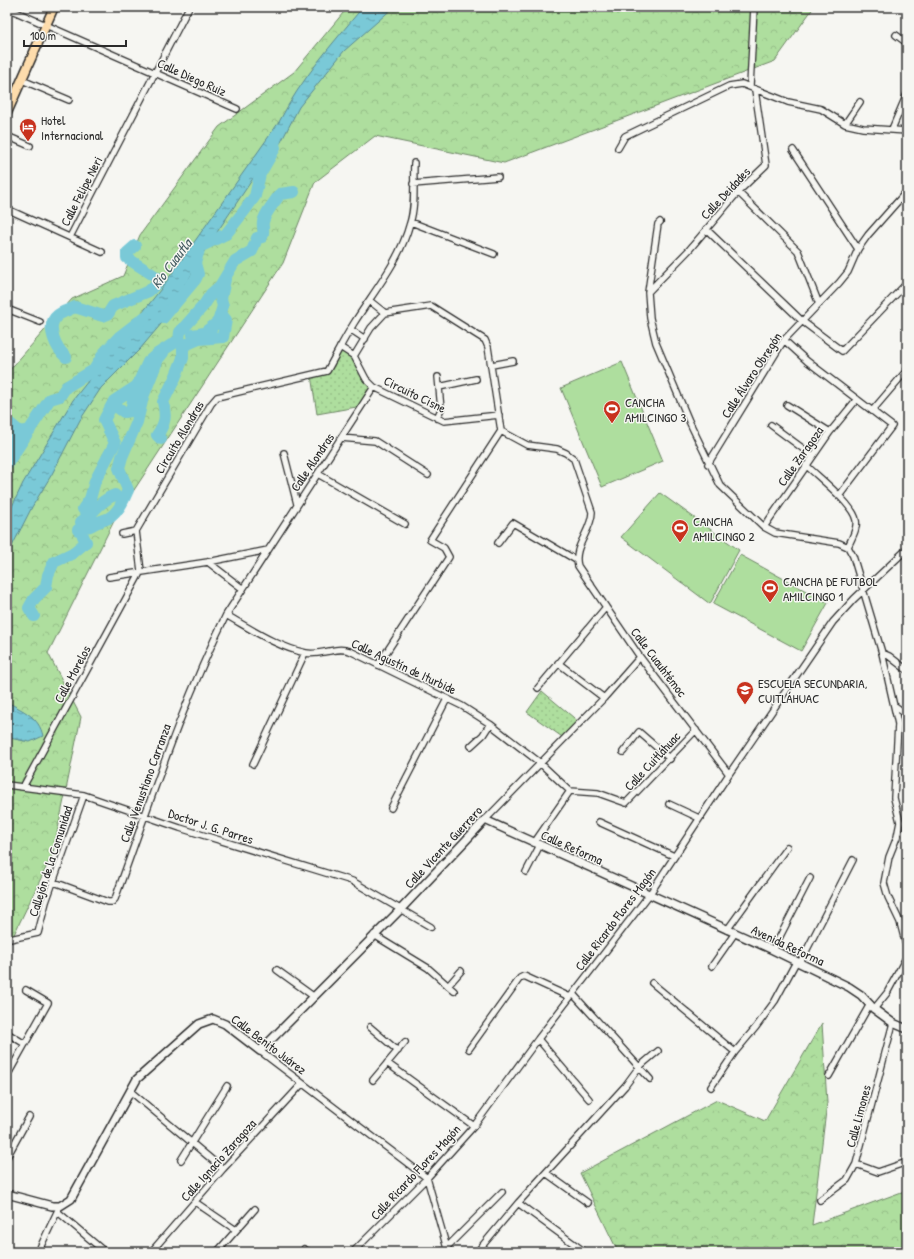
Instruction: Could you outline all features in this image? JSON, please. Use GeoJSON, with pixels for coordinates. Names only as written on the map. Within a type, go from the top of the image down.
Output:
{"type":"FeatureCollection","features":[{"type":"Feature","properties":{"kind":"main road"},"geometry":{"type":"LineString","coordinates":[[7,113],[54,7]]}},
{"type":"Feature","properties":{"kind":"street","name":"Calle Felipe Neri"},"geometry":{"type":"LineString","coordinates":[[70,237],[189,7]]}},
{"type":"Feature","properties":{"kind":"street"},"geometry":{"type":"LineString","coordinates":[[753,88],[754,7]]}},
{"type":"Feature","properties":{"kind":"street","name":"Calle Diego Ruiz"},"geometry":{"type":"LineString","coordinates":[[7,8],[237,109]]}},
{"type":"Feature","properties":{"kind":"street"},"geometry":{"type":"LineString","coordinates":[[896,35],[907,43]]}},
{"type":"Feature","properties":{"kind":"street"},"geometry":{"type":"LineString","coordinates":[[22,80],[69,100]]}},
{"type":"Feature","properties":{"kind":"street"},"geometry":{"type":"LineString","coordinates":[[618,148],[625,136],[729,86],[742,84],[788,102],[820,109],[845,124],[863,128],[907,131]]}},
{"type":"Feature","properties":{"kind":"street","name":"Calle Deidades"},"geometry":{"type":"LineString","coordinates":[[648,292],[738,192],[766,165],[753,88]]}},
{"type":"Feature","properties":{"kind":"street"},"geometry":{"type":"LineString","coordinates":[[892,130],[907,94]]}},
{"type":"Feature","properties":{"kind":"street"},"geometry":{"type":"LineString","coordinates":[[845,124],[860,102]]}},
{"type":"Feature","properties":{"kind":"street"},"geometry":{"type":"LineString","coordinates":[[7,136],[30,146]]}},
{"type":"Feature","properties":{"kind":"street"},"geometry":{"type":"LineString","coordinates":[[793,150],[858,249]]}},
{"type":"Feature","properties":{"kind":"street"},"geometry":{"type":"LineString","coordinates":[[340,347],[354,322],[370,301],[404,241],[411,222],[414,163]]}},
{"type":"Feature","properties":{"kind":"street"},"geometry":{"type":"LineString","coordinates":[[413,184],[498,177]]}},
{"type":"Feature","properties":{"kind":"street"},"geometry":{"type":"LineString","coordinates":[[738,192],[798,251],[819,304],[848,272],[858,249],[868,235],[907,191]]}},
{"type":"Feature","properties":{"kind":"street"},"geometry":{"type":"LineString","coordinates":[[7,209],[102,252]]}},
{"type":"Feature","properties":{"kind":"street"},"geometry":{"type":"LineString","coordinates":[[411,222],[494,254]]}},
{"type":"Feature","properties":{"kind":"street"},"geometry":{"type":"LineString","coordinates":[[660,222],[658,224],[648,292],[650,318],[656,343],[708,464],[720,485],[764,527],[775,533],[839,543],[848,547],[853,556],[882,653],[898,724],[898,750],[894,798],[900,822],[897,837],[889,857],[884,883],[888,897],[900,922],[907,949]]}},
{"type":"Feature","properties":{"kind":"street"},"geometry":{"type":"LineString","coordinates":[[706,229],[802,321],[842,351],[846,349],[907,283]]}},
{"type":"Feature","properties":{"kind":"street"},"geometry":{"type":"LineString","coordinates":[[370,301],[385,313]]}},
{"type":"Feature","properties":{"kind":"street","name":"Calle Álvaro Obregón"},"geometry":{"type":"LineString","coordinates":[[708,464],[784,340],[819,304]]}},
{"type":"Feature","properties":{"kind":"street"},"geometry":{"type":"LineString","coordinates":[[354,356],[385,313],[431,306],[485,340],[488,346],[492,365],[501,431],[430,540],[444,548],[449,557],[378,665]]}},
{"type":"Feature","properties":{"kind":"street"},"geometry":{"type":"LineString","coordinates":[[7,309],[40,322]]}},
{"type":"Feature","properties":{"kind":"street"},"geometry":{"type":"LineString","coordinates":[[350,329],[365,339]]}},
{"type":"Feature","properties":{"kind":"street"},"geometry":{"type":"LineString","coordinates":[[784,340],[807,361],[892,426],[839,496]]}},
{"type":"Feature","properties":{"kind":"street","name":"Circuito Cisne"},"geometry":{"type":"LineString","coordinates":[[340,347],[354,356],[366,378],[374,387],[444,421],[499,415]]}},
{"type":"Feature","properties":{"kind":"street","name":"Circuito Alondras"},"geometry":{"type":"LineString","coordinates":[[136,531],[211,404],[217,397],[327,371],[340,347]]}},
{"type":"Feature","properties":{"kind":"street"},"geometry":{"type":"LineString","coordinates":[[492,365],[513,361]]}},
{"type":"Feature","properties":{"kind":"street"},"geometry":{"type":"LineString","coordinates":[[872,411],[907,370]]}},
{"type":"Feature","properties":{"kind":"street"},"geometry":{"type":"LineString","coordinates":[[437,418],[441,409],[438,377]]}},
{"type":"Feature","properties":{"kind":"street"},"geometry":{"type":"LineString","coordinates":[[438,387],[476,379]]}},
{"type":"Feature","properties":{"kind":"street","name":"Calle Alondras"},"geometry":{"type":"LineString","coordinates":[[226,615],[374,387]]}},
{"type":"Feature","properties":{"kind":"street","name":"Calle Zaragoza"},"geometry":{"type":"LineString","coordinates":[[764,527],[830,432],[857,399]]}},
{"type":"Feature","properties":{"kind":"street"},"geometry":{"type":"LineString","coordinates":[[787,405],[830,432]]}},
{"type":"Feature","properties":{"kind":"street"},"geometry":{"type":"LineString","coordinates":[[771,425],[813,456]]}},
{"type":"Feature","properties":{"kind":"street"},"geometry":{"type":"LineString","coordinates":[[498,543],[513,523],[576,560],[592,521],[584,487],[574,459],[557,449],[527,445],[501,431]]}},
{"type":"Feature","properties":{"kind":"street"},"geometry":{"type":"LineString","coordinates":[[341,438],[375,441],[428,475]]}},
{"type":"Feature","properties":{"kind":"street"},"geometry":{"type":"LineString","coordinates":[[284,453],[297,504]]}},
{"type":"Feature","properties":{"kind":"street"},"geometry":{"type":"LineString","coordinates":[[806,466],[839,496],[853,514],[856,521],[856,528],[848,547]]}},
{"type":"Feature","properties":{"kind":"street"},"geometry":{"type":"LineString","coordinates":[[318,474],[405,524]]}},
{"type":"Feature","properties":{"kind":"street"},"geometry":{"type":"LineString","coordinates":[[122,534],[136,531],[141,571]]}},
{"type":"Feature","properties":{"kind":"street","name":"Calle Ricardo Flores Magón"},"geometry":{"type":"LineString","coordinates":[[353,1252],[427,1178],[474,1126],[538,1039],[650,895],[699,818],[833,622],[907,549]]}},
{"type":"Feature","properties":{"kind":"street"},"geometry":{"type":"LineString","coordinates":[[109,577],[208,562],[268,550]]}},
{"type":"Feature","properties":{"kind":"street","name":"Calle Cuauhtémoc"},"geometry":{"type":"LineString","coordinates":[[576,560],[578,566],[640,657],[729,774]]}},
{"type":"Feature","properties":{"kind":"street"},"geometry":{"type":"LineString","coordinates":[[208,562],[243,589]]}},
{"type":"Feature","properties":{"kind":"street","name":"Calle Morelos"},"geometry":{"type":"LineString","coordinates":[[23,788],[141,571]]}},
{"type":"Feature","properties":{"kind":"street"},"geometry":{"type":"LineString","coordinates":[[538,688],[606,607]]}},
{"type":"Feature","properties":{"kind":"street","name":"Calle Agustín de Iturbide"},"geometry":{"type":"LineString","coordinates":[[226,615],[281,645],[305,653],[316,654],[342,648],[447,699],[490,724],[540,762]]}},
{"type":"Feature","properties":{"kind":"street","name":"Calle Venustiano Carranza"},"geometry":{"type":"LineString","coordinates":[[54,882],[108,902],[112,902],[115,899],[146,816],[163,762],[185,705],[207,653],[226,615]]}},
{"type":"Feature","properties":{"kind":"street"},"geometry":{"type":"LineString","coordinates":[[253,764],[305,653]]}},
{"type":"Feature","properties":{"kind":"street"},"geometry":{"type":"LineString","coordinates":[[882,653],[889,656],[907,670]]}},
{"type":"Feature","properties":{"kind":"street","name":"Calle Vicente Guerrero"},"geometry":{"type":"LineString","coordinates":[[260,1051],[401,909],[540,762],[604,698],[640,657]]}},
{"type":"Feature","properties":{"kind":"street"},"geometry":{"type":"LineString","coordinates":[[558,663],[604,698]]}},
{"type":"Feature","properties":{"kind":"street"},"geometry":{"type":"LineString","coordinates":[[391,808],[447,699]]}},
{"type":"Feature","properties":{"kind":"street"},"geometry":{"type":"LineString","coordinates":[[895,706],[907,715]]}},
{"type":"Feature","properties":{"kind":"street"},"geometry":{"type":"LineString","coordinates":[[471,746],[483,735],[490,724]]}},
{"type":"Feature","properties":{"kind":"street","name":"Calle Cuitláhuac"},"geometry":{"type":"LineString","coordinates":[[570,790],[598,793],[626,803],[670,759],[696,730]]}},
{"type":"Feature","properties":{"kind":"street"},"geometry":{"type":"LineString","coordinates":[[623,752],[639,732],[670,759]]}},
{"type":"Feature","properties":{"kind":"street"},"geometry":{"type":"LineString","coordinates":[[526,872],[537,844],[570,790],[540,762]]}},
{"type":"Feature","properties":{"kind":"street","name":"Doctor J. G. Parres"},"geometry":{"type":"LineString","coordinates":[[7,785],[84,796],[180,828],[352,881],[431,927]]}},
{"type":"Feature","properties":{"kind":"street","name":"Callejón de la Comunidad"},"geometry":{"type":"LineString","coordinates":[[10,939],[38,933],[46,902],[84,796]]}},
{"type":"Feature","properties":{"kind":"street"},"geometry":{"type":"LineString","coordinates":[[669,804],[699,818]]}},
{"type":"Feature","properties":{"kind":"street","name":"Calle Reforma"},"geometry":{"type":"LineString","coordinates":[[485,820],[650,895]]}},
{"type":"Feature","properties":{"kind":"street"},"geometry":{"type":"LineString","coordinates":[[599,822],[674,856]]}},
{"type":"Feature","properties":{"kind":"street"},"geometry":{"type":"LineString","coordinates":[[727,930],[787,847]]}},
{"type":"Feature","properties":{"kind":"street"},"geometry":{"type":"LineString","coordinates":[[711,1087],[735,1052],[775,1001],[798,963],[853,860]]}},
{"type":"Feature","properties":{"kind":"street"},"geometry":{"type":"LineString","coordinates":[[773,950],[810,878]]}},
{"type":"Feature","properties":{"kind":"street","name":"Avenida Reforma"},"geometry":{"type":"LineString","coordinates":[[650,895],[773,950],[849,987],[893,1023],[907,1029]]}},
{"type":"Feature","properties":{"kind":"street"},"geometry":{"type":"LineString","coordinates":[[712,966],[735,933]]}},
{"type":"Feature","properties":{"kind":"street"},"geometry":{"type":"LineString","coordinates":[[374,935],[428,968],[454,990]]}},
{"type":"Feature","properties":{"kind":"street"},"geometry":{"type":"LineString","coordinates":[[829,1076],[872,1006],[887,993],[907,956]]}},
{"type":"Feature","properties":{"kind":"street"},"geometry":{"type":"LineString","coordinates":[[277,970],[313,996]]}},
{"type":"Feature","properties":{"kind":"street"},"geometry":{"type":"LineString","coordinates":[[448,986],[461,971]]}},
{"type":"Feature","properties":{"kind":"street"},"geometry":{"type":"LineString","coordinates":[[469,1049],[520,978],[524,976],[571,996],[650,1079]]}},
{"type":"Feature","properties":{"kind":"street"},"geometry":{"type":"LineString","coordinates":[[652,983],[735,1052]]}},
{"type":"Feature","properties":{"kind":"street"},"geometry":{"type":"LineString","coordinates":[[7,1076],[48,1003],[26,990]]}},
{"type":"Feature","properties":{"kind":"street","name":"Calle Benito Juárez"},"geometry":{"type":"LineString","coordinates":[[59,1209],[76,1193],[137,1079],[199,1024],[213,1019],[219,1021],[260,1051],[427,1178]]}},
{"type":"Feature","properties":{"kind":"street","name":"Calle Limones"},"geometry":{"type":"LineString","coordinates":[[820,1200],[847,1180],[856,1164],[893,1023]]}},
{"type":"Feature","properties":{"kind":"street"},"geometry":{"type":"LineString","coordinates":[[370,1027],[398,1051]]}},
{"type":"Feature","properties":{"kind":"street"},"geometry":{"type":"LineString","coordinates":[[7,1033],[25,1044]]}},
{"type":"Feature","properties":{"kind":"street"},"geometry":{"type":"LineString","coordinates":[[538,1039],[588,1099]]}},
{"type":"Feature","properties":{"kind":"street"},"geometry":{"type":"LineString","coordinates":[[373,1080],[405,1042]]}},
{"type":"Feature","properties":{"kind":"street"},"geometry":{"type":"LineString","coordinates":[[477,1252],[518,1203],[625,1086],[639,1068],[658,1051]]}},
{"type":"Feature","properties":{"kind":"street"},"geometry":{"type":"LineString","coordinates":[[387,1063],[474,1126]]}},
{"type":"Feature","properties":{"kind":"street","name":"Calle Ignacio Zaragoza"},"geometry":{"type":"LineString","coordinates":[[151,1252],[223,1169],[302,1084]]}},
{"type":"Feature","properties":{"kind":"street"},"geometry":{"type":"LineString","coordinates":[[181,1160],[227,1086]]}},
{"type":"Feature","properties":{"kind":"street"},"geometry":{"type":"LineString","coordinates":[[130,1091],[223,1169]]}},
{"type":"Feature","properties":{"kind":"street"},"geometry":{"type":"LineString","coordinates":[[7,1157],[29,1117]]}},
{"type":"Feature","properties":{"kind":"street"},"geometry":{"type":"LineString","coordinates":[[856,1164],[878,1172],[907,1162]]}},
{"type":"Feature","properties":{"kind":"street"},"geometry":{"type":"LineString","coordinates":[[546,1173],[588,1203]]}},
{"type":"Feature","properties":{"kind":"street"},"geometry":{"type":"LineString","coordinates":[[427,1178],[445,1251]]}},
{"type":"Feature","properties":{"kind":"street"},"geometry":{"type":"LineString","coordinates":[[445,1251],[502,1192]]}},
{"type":"Feature","properties":{"kind":"street"},"geometry":{"type":"LineString","coordinates":[[7,1194],[59,1209],[105,1252]]}},
{"type":"Feature","properties":{"kind":"street"},"geometry":{"type":"LineString","coordinates":[[195,1202],[236,1230]]}},
{"type":"Feature","properties":{"kind":"street"},"geometry":{"type":"LineString","coordinates":[[518,1203],[584,1252]]}},
{"type":"Feature","properties":{"kind":"street"},"geometry":{"type":"LineString","coordinates":[[38,1252],[59,1209]]}},
{"type":"Feature","properties":{"kind":"street"},"geometry":{"type":"LineString","coordinates":[[217,1252],[255,1209]]}},
{"type":"Feature","properties":{"kind":"green space"},"geometry":{"type":"Polygon","coordinates":[[[348,7],[814,7],[775,61],[504,163],[375,136],[315,182],[283,263],[115,519],[48,653],[81,717],[53,853],[7,949],[7,373],[72,299],[123,276],[140,235],[219,127],[294,72],[348,7]]]}},
{"type":"Feature","properties":{"kind":"green space"},"geometry":{"type":"Polygon","coordinates":[[[340,347],[354,356],[366,378],[374,387],[362,406],[317,414],[311,375],[327,371],[340,347]]]}},
{"type":"Feature","properties":{"kind":"green space","name":"CANCHA AMILCINGO 3"},"geometry":{"type":"Polygon","coordinates":[[[622,362],[663,461],[602,487],[561,388],[622,362]]]}},
{"type":"Feature","properties":{"kind":"green space","name":"CANCHA AMILCINGO 2"},"geometry":{"type":"Polygon","coordinates":[[[660,493],[739,550],[710,604],[621,537],[660,493]]]}},
{"type":"Feature","properties":{"kind":"green space","name":"CANCHA DE FUTBOL AMILCINGO 1"},"geometry":{"type":"Polygon","coordinates":[[[740,555],[828,603],[801,651],[713,604],[740,555]]]}},
{"type":"Feature","properties":{"kind":"green space"},"geometry":{"type":"Polygon","coordinates":[[[542,691],[580,723],[565,739],[527,712],[542,691]]]}},
{"type":"Feature","properties":{"kind":"green space"},"geometry":{"type":"Polygon","coordinates":[[[822,1023],[827,1103],[812,1225],[907,1190],[907,1252],[618,1252],[580,1173],[717,1100],[765,1121],[822,1023]]]}},
{"type":"Feature","properties":{"kind":"water"},"geometry":{"type":"Polygon","coordinates":[[[363,7],[394,7],[344,51],[299,107],[281,142],[258,171],[203,253],[172,311],[140,349],[101,388],[80,420],[7,556],[7,517],[23,483],[73,400],[161,289],[279,122],[307,76],[363,7]]]}},
{"type":"Feature","properties":{"kind":"water"},"geometry":{"type":"Polygon","coordinates":[[[7,702],[30,715],[38,724],[43,736],[30,742],[9,738],[7,739],[7,702]]]}},
{"type":"Feature","properties":{"kind":"waterway","name":"Río Cuautla"},"geometry":{"type":"LineString","coordinates":[[163,318],[195,280],[198,274],[195,263],[200,247],[226,234],[255,196],[260,174],[275,148],[274,144],[276,137]]}},
{"type":"Feature","properties":{"kind":"waterway"},"geometry":{"type":"LineString","coordinates":[[83,509],[90,499],[95,481],[115,443],[104,420],[114,401],[137,386],[148,362],[157,354],[179,340],[180,332],[204,305],[211,294],[220,286],[235,261],[252,251],[257,238],[262,237],[264,218],[280,194],[294,192]]}},
{"type":"Feature","properties":{"kind":"waterway","name":"Río Cuautla"},"geometry":{"type":"LineString","coordinates":[[66,357],[59,349],[53,337],[52,325],[58,315],[75,307],[103,316],[108,314],[113,306],[149,291],[159,281],[158,278],[127,258],[127,253],[135,246]]}},
{"type":"Feature","properties":{"kind":"waterway"},"geometry":{"type":"LineString","coordinates":[[193,335],[204,333],[218,322],[223,306],[221,299],[225,279]]}},
{"type":"Feature","properties":{"kind":"waterway"},"geometry":{"type":"LineString","coordinates":[[161,439],[157,435],[162,427],[164,419],[165,411],[163,402],[183,358],[183,349],[185,345],[199,339],[223,337],[226,320],[222,315]]}},
{"type":"Feature","properties":{"kind":"waterway"},"geometry":{"type":"LineString","coordinates":[[7,464],[50,399],[60,396],[66,387],[94,370],[104,353],[119,337],[145,317]]}},
{"type":"Feature","properties":{"kind":"waterway"},"geometry":{"type":"LineString","coordinates":[[78,530],[109,518],[118,509],[125,497],[128,490],[119,468],[122,457],[137,422],[143,397],[158,359],[163,353]]}},
{"type":"Feature","properties":{"kind":"waterway"},"geometry":{"type":"LineString","coordinates":[[111,407],[117,407],[124,412],[131,411],[135,390],[140,382]]}},
{"type":"Feature","properties":{"kind":"waterway"},"geometry":{"type":"LineString","coordinates":[[7,424],[9,423],[20,432],[30,430]]}},
{"type":"Feature","properties":{"kind":"waterway"},"geometry":{"type":"LineString","coordinates":[[7,444],[19,436],[20,432]]}},
{"type":"Feature","properties":{"kind":"waterway"},"geometry":{"type":"LineString","coordinates":[[34,616],[29,608],[34,599],[46,587],[48,575],[54,562],[73,553],[86,542],[83,536],[81,522],[101,503],[115,495]]}},
{"type":"Feature","properties":{"kind":"waterway"},"geometry":{"type":"LineString","coordinates":[[903,1252],[907,1250]]}},
{"type":"Feature","properties":{"kind":"place","name":"Hotel Internacional"},"geometry":{"type":"Point","coordinates":[28,142]}},
{"type":"Feature","properties":{"kind":"place","name":"CANCHA AMILCINGO 3"},"geometry":{"type":"Point","coordinates":[612,424]}},
{"type":"Feature","properties":{"kind":"place","name":"CANCHA AMILCINGO 2"},"geometry":{"type":"Point","coordinates":[680,543]}},
{"type":"Feature","properties":{"kind":"place","name":"CANCHA DE FUTBOL AMILCINGO 1"},"geometry":{"type":"Point","coordinates":[770,603]}},
{"type":"Feature","properties":{"kind":"place","name":"ESCUELA SECUNDARIA, CUITLÁHUAC"},"geometry":{"type":"Point","coordinates":[745,705]}}]}
